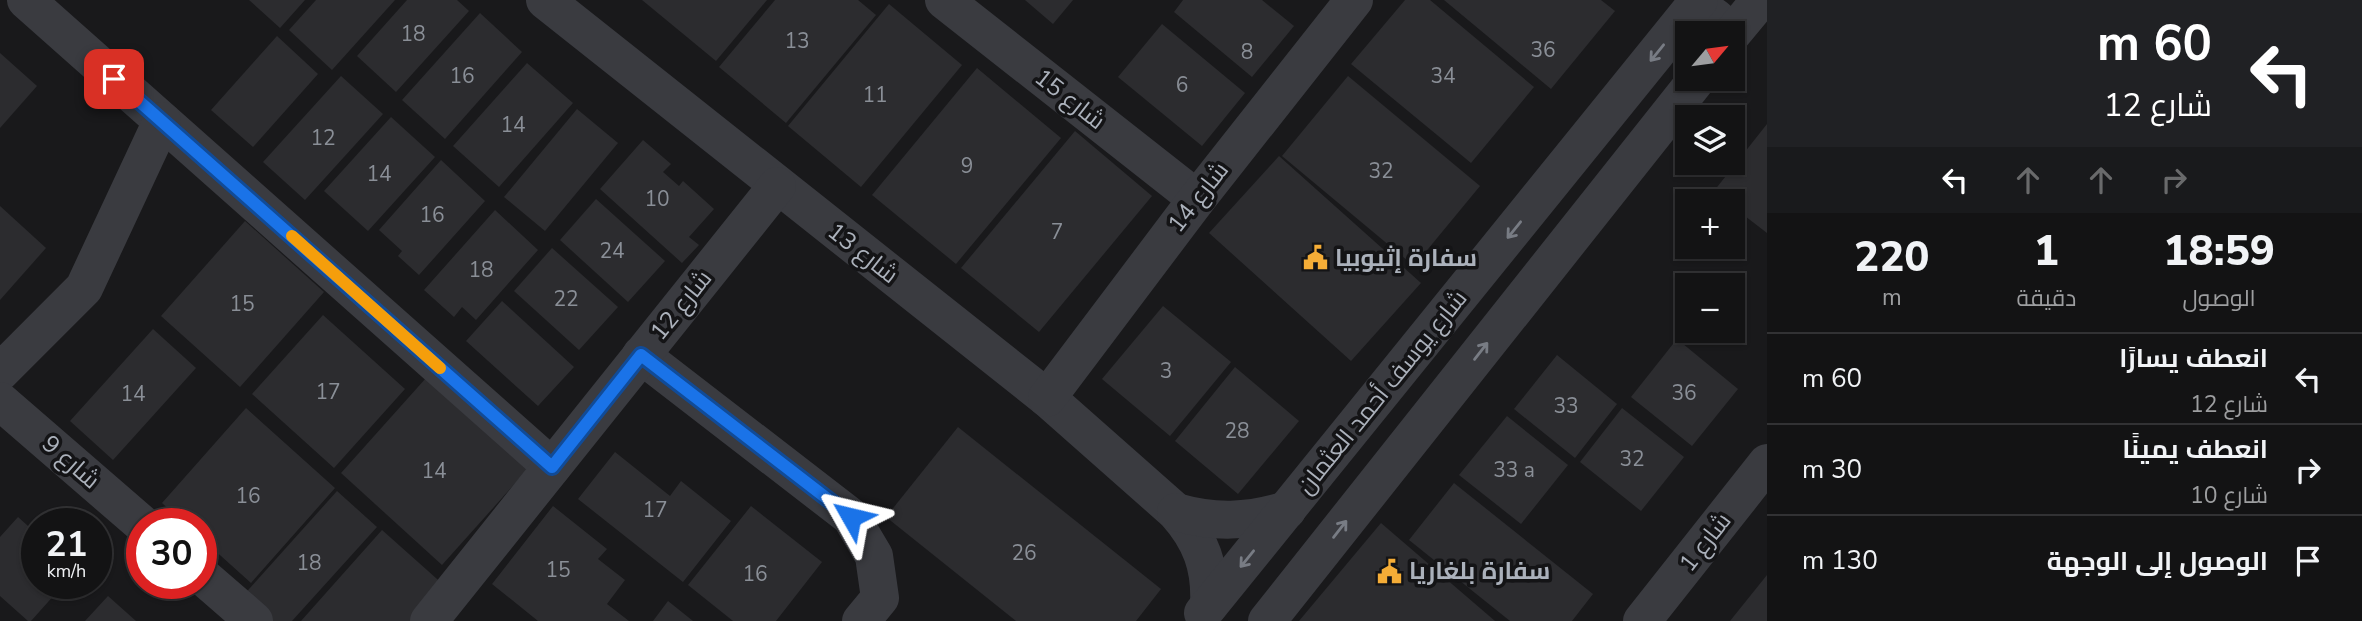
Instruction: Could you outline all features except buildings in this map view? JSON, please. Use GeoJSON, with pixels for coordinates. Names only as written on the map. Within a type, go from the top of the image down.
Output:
{"type":"FeatureCollection","features":[{"type":"Feature","properties":{"kind":"street"},"geometry":{"type":"LineString","coordinates":[[26,0],[552,467]]}},
{"type":"Feature","properties":{"kind":"street","name":"شارع 13"},"geometry":{"type":"LineString","coordinates":[[545,0],[1047,398],[1175,512],[1190,527],[1207,564],[1210,584],[1203,613]]}},
{"type":"Feature","properties":{"kind":"street","name":"شارع 15"},"geometry":{"type":"LineString","coordinates":[[944,0],[1196,199]]}},
{"type":"Feature","properties":{"kind":"street","name":"شارع 14"},"geometry":{"type":"LineString","coordinates":[[1047,398],[1196,199],[1354,0]]}},
{"type":"Feature","properties":{"kind":"street"},"geometry":{"type":"LineString","coordinates":[[1743,21],[1760,0]]}},
{"type":"Feature","properties":{"kind":"street","name":"شارع يوسف أحمد العثمان"},"geometry":{"type":"LineString","coordinates":[[1203,613],[1700,17]]}},
{"type":"Feature","properties":{"kind":"street"},"geometry":{"type":"LineString","coordinates":[[1510,313],[1511,297],[1526,260],[1675,80]]}},
{"type":"Feature","properties":{"kind":"street","name":"شارع يوسف أحمد العثمان"},"geometry":{"type":"LineString","coordinates":[[1267,621],[1687,91]]}},
{"type":"Feature","properties":{"kind":"street"},"geometry":{"type":"LineString","coordinates":[[0,372],[84,288],[162,121]]}},
{"type":"Feature","properties":{"kind":"street","name":"شارع 12"},"geometry":{"type":"LineString","coordinates":[[429,621],[777,186]]}},
{"type":"Feature","properties":{"kind":"street"},"geometry":{"type":"LineString","coordinates":[[641,355],[851,517],[874,556],[880,598],[862,621]]}},
{"type":"Feature","properties":{"kind":"street","name":"شارع 9"},"geometry":{"type":"LineString","coordinates":[[0,401],[126,510]]}},
{"type":"Feature","properties":{"kind":"street","name":"شارع 1"},"geometry":{"type":"LineString","coordinates":[[1642,621],[1767,463]]}},
{"type":"Feature","properties":{"kind":"street"},"geometry":{"type":"LineString","coordinates":[[1175,512],[1220,521],[1265,516],[1287,510]]}},
{"type":"Feature","properties":{"kind":"street"},"geometry":{"type":"LineString","coordinates":[[217,589],[254,621]]}},
{"type":"Feature","properties":{"kind":"slow traffic"},"geometry":{"type":"LineString","coordinates":[[292,236],[440,368]]}},
{"type":"Feature","properties":{"kind":"place","name":"سفارة إثيوبيا"},"geometry":{"type":"Point","coordinates":[1315,258]}},
{"type":"Feature","properties":{"kind":"place","name":"سفارة بلغاريا"},"geometry":{"type":"Point","coordinates":[1389,571]}},
{"type":"Feature","properties":{"kind":"route"},"geometry":{"type":"LineString","coordinates":[[114,79],[552,467],[641,355],[851,517]]}}]}
